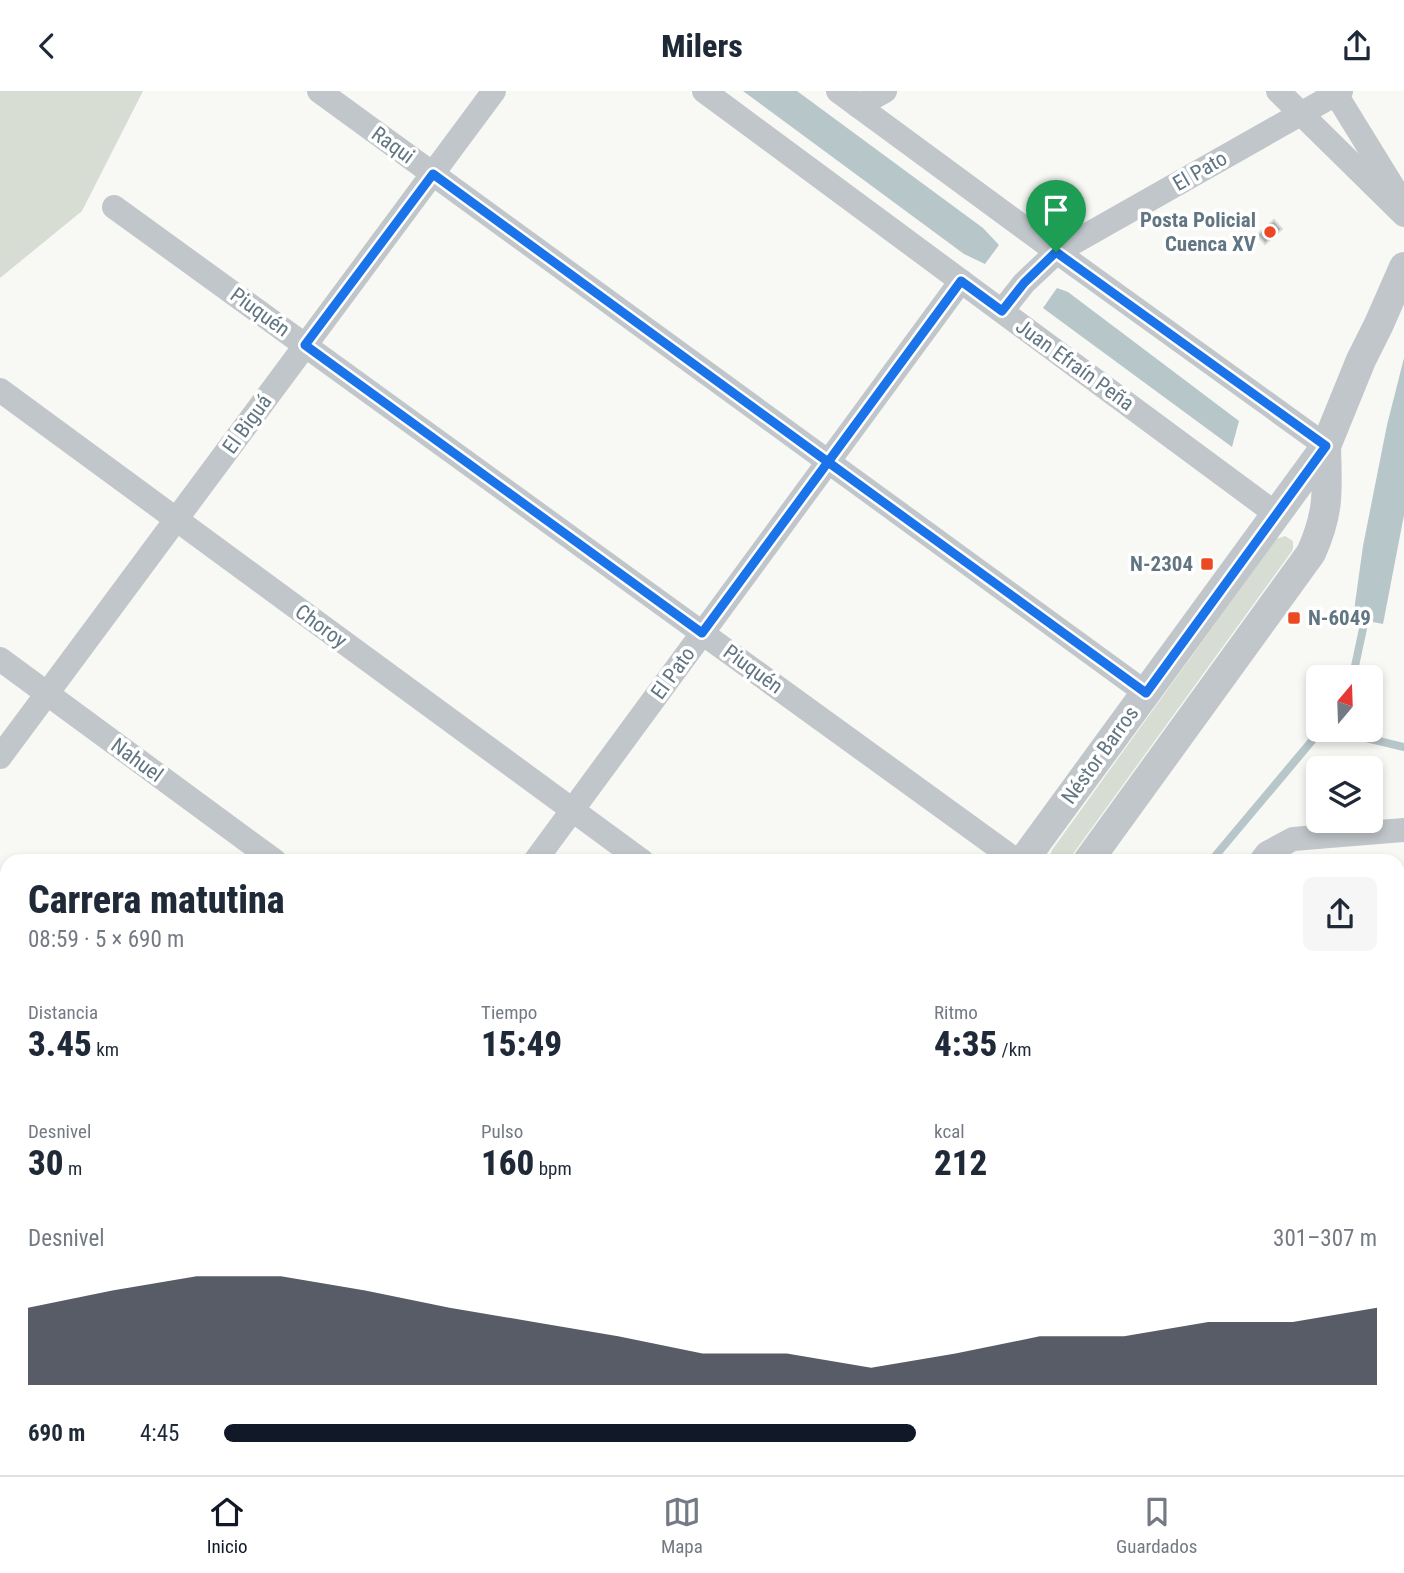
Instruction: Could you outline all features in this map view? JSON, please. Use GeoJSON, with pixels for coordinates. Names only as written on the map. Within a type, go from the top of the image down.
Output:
{"type":"FeatureCollection","features":[{"type":"Feature","properties":{"kind":"street","name":"Raqui"},"geometry":{"type":"LineString","coordinates":[[319,91],[1146,693]]}},
{"type":"Feature","properties":{"kind":"street","name":"El Biguá"},"geometry":{"type":"LineString","coordinates":[[0,757],[494,91]]}},
{"type":"Feature","properties":{"kind":"street","name":"Juan Efraín Peña"},"geometry":{"type":"LineString","coordinates":[[704,91],[1276,513]]}},
{"type":"Feature","properties":{"kind":"street"},"geometry":{"type":"LineString","coordinates":[[838,91],[1326,446]]}},
{"type":"Feature","properties":{"kind":"street"},"geometry":{"type":"LineString","coordinates":[[858,106],[885,91]]}},
{"type":"Feature","properties":{"kind":"street"},"geometry":{"type":"LineString","coordinates":[[1278,91],[1404,215]]}},
{"type":"Feature","properties":{"kind":"street","name":"El Pato"},"geometry":{"type":"LineString","coordinates":[[1002,311],[1024,283],[1056,252],[1337,92]]}},
{"type":"Feature","properties":{"kind":"street"},"geometry":{"type":"LineString","coordinates":[[1337,92],[1404,205]]}},
{"type":"Feature","properties":{"kind":"street","name":"Piuquén"},"geometry":{"type":"LineString","coordinates":[[114,207],[1007,854]]}},
{"type":"Feature","properties":{"kind":"street","name":"Néstor Barros"},"geometry":{"type":"LineString","coordinates":[[1028,854],[1326,446],[1360,360],[1404,267]]}},
{"type":"Feature","properties":{"kind":"street","name":"El Pato"},"geometry":{"type":"LineString","coordinates":[[540,854],[961,281]]}},
{"type":"Feature","properties":{"kind":"street","name":"Choroy"},"geometry":{"type":"LineString","coordinates":[[0,390],[632,854]]}},
{"type":"Feature","properties":{"kind":"street","name":"Néstor Barros"},"geometry":{"type":"LineString","coordinates":[[1093,854],[1311,553],[1327,504],[1326,446]]}},
{"type":"Feature","properties":{"kind":"street","name":"Nahuel"},"geometry":{"type":"LineString","coordinates":[[0,659],[265,854]]}},
{"type":"Feature","properties":{"kind":"street"},"geometry":{"type":"LineString","coordinates":[[1266,854],[1293,839],[1404,830]]}},
{"type":"Feature","properties":{"kind":"shaded area"},"geometry":{"type":"Polygon","coordinates":[[[0,91],[143,91],[82,211],[0,278],[0,91]]]}},
{"type":"Feature","properties":{"kind":"shaded area"},"geometry":{"type":"Polygon","coordinates":[[[743,91],[797,91],[983,228],[999,245],[985,264],[964,254],[743,91]]]}},
{"type":"Feature","properties":{"kind":"shaded area"},"geometry":{"type":"Polygon","coordinates":[[[1057,288],[1068,292],[1239,421],[1232,447],[1043,308],[1057,288]]]}},
{"type":"Feature","properties":{"kind":"shaded area"},"geometry":{"type":"Polygon","coordinates":[[[1404,358],[1404,515],[1383,624],[1353,618],[1363,546],[1387,425],[1404,358]]]}},
{"type":"Feature","properties":{"kind":"shaded area"},"geometry":{"type":"Polygon","coordinates":[[[1285,536],[1293,541],[1292,551],[1073,854],[1051,854],[1052,850],[1276,539],[1285,536]]]}},
{"type":"Feature","properties":{"kind":"building","name":"Posta Policial Cuenca XV"},"geometry":{"type":"Polygon","coordinates":[[[1274,220],[1282,229],[1265,244],[1257,235],[1274,220]]]}},
{"type":"Feature","properties":{"kind":"waterway"},"geometry":{"type":"LineString","coordinates":[[1355,665],[1367,610]]}},
{"type":"Feature","properties":{"kind":"waterway"},"geometry":{"type":"LineString","coordinates":[[1217,854],[1311,742]]}},
{"type":"Feature","properties":{"kind":"waterway"},"geometry":{"type":"LineString","coordinates":[[1383,742],[1404,747]]}},
{"type":"Feature","properties":{"kind":"place","name":"Posta Policial Cuenca XV"},"geometry":{"type":"Point","coordinates":[1270,232]}},
{"type":"Feature","properties":{"kind":"place","name":"N-2304"},"geometry":{"type":"Point","coordinates":[1207,564]}},
{"type":"Feature","properties":{"kind":"place","name":"N-6049"},"geometry":{"type":"Point","coordinates":[1294,618]}},
{"type":"Feature","properties":{"kind":"route"},"geometry":{"type":"LineString","coordinates":[[1056,252],[1024,283],[1002,311],[961,281],[828,462],[433,174],[305,345],[702,633],[828,462],[1146,693],[1326,446],[1056,252]]}}]}
